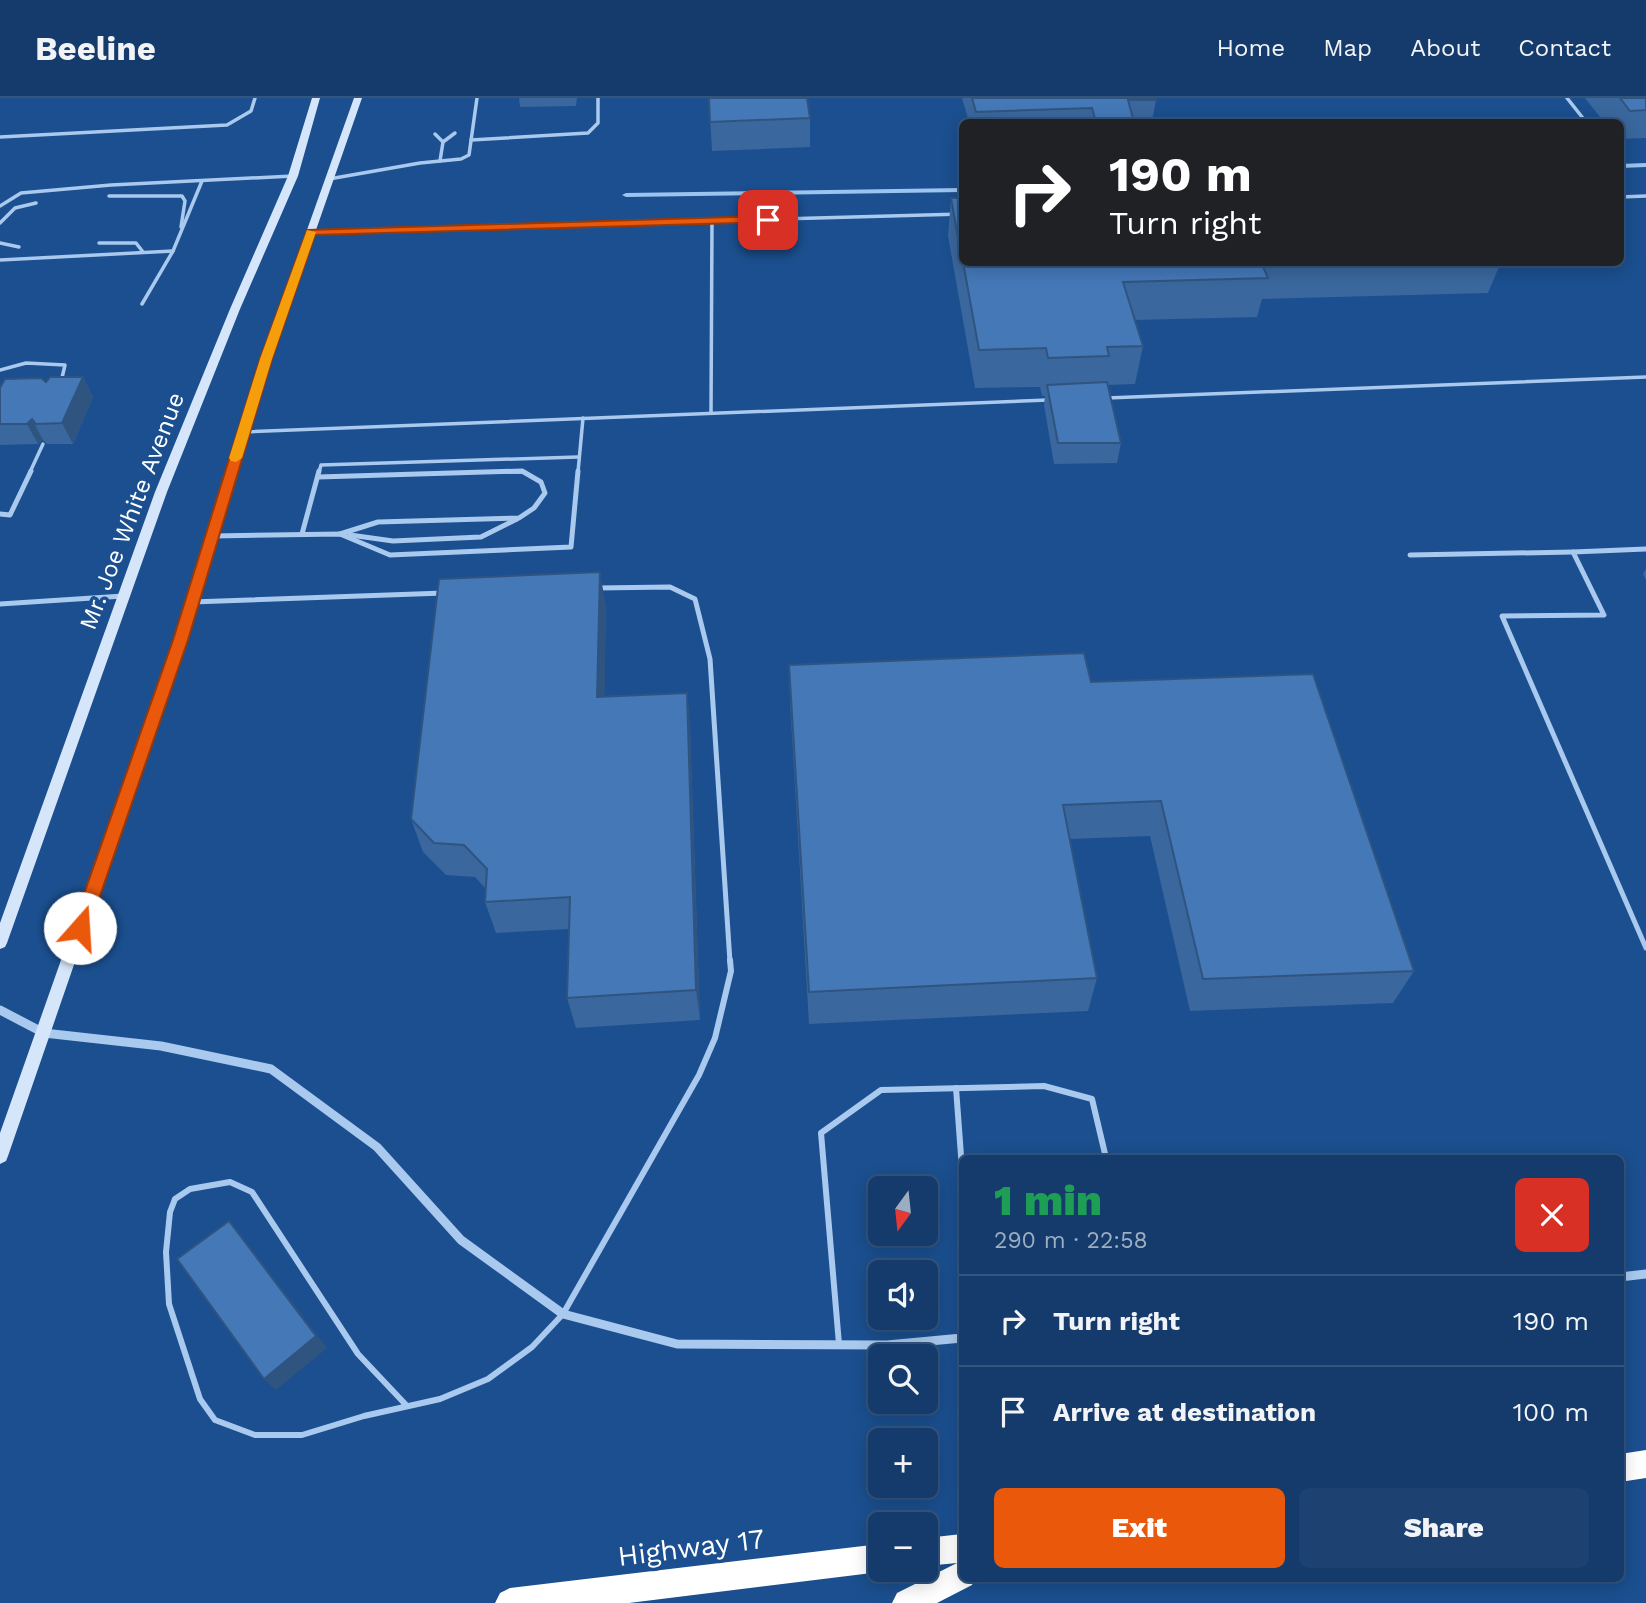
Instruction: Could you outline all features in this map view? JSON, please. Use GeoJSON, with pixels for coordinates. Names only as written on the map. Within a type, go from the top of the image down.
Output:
{"type":"FeatureCollection","features":[{"type":"Feature","properties":{"kind":"highway"},"geometry":{"type":"LineString","coordinates":[[1624,1467],[1646,1464]]}},
{"type":"Feature","properties":{"kind":"highway"},"geometry":{"type":"LineString","coordinates":[[938,1551],[959,1548]]}},
{"type":"Feature","properties":{"kind":"highway","name":"Highway 17"},"geometry":{"type":"LineString","coordinates":[[510,1603],[868,1559]]}},
{"type":"Feature","properties":{"kind":"highway"},"geometry":{"type":"LineString","coordinates":[[907,1603],[959,1577]]}},
{"type":"Feature","properties":{"kind":"main road","name":"Mr. Joe White Avenue"},"geometry":{"type":"LineString","coordinates":[[0,943],[160,492],[293,176],[316,98]]}},
{"type":"Feature","properties":{"kind":"main road"},"geometry":{"type":"LineString","coordinates":[[0,1156],[192,602],[244,432],[310,232],[358,98]]}},
{"type":"Feature","properties":{"kind":"street"},"geometry":{"type":"LineString","coordinates":[[0,1010],[44,1032],[161,1046],[271,1069],[377,1147],[461,1240],[563,1314],[677,1344],[887,1345],[959,1338]]}},
{"type":"Feature","properties":{"kind":"street"},"geometry":{"type":"LineString","coordinates":[[1624,1277],[1646,1274]]}},
{"type":"Feature","properties":{"kind":"lane"},"geometry":{"type":"LineString","coordinates":[[0,137],[227,125],[251,111],[255,98]]}},
{"type":"Feature","properties":{"kind":"lane"},"geometry":{"type":"LineString","coordinates":[[329,179],[461,159],[470,155],[477,98]]}},
{"type":"Feature","properties":{"kind":"lane"},"geometry":{"type":"LineString","coordinates":[[471,140],[588,133],[598,123],[598,98]]}},
{"type":"Feature","properties":{"kind":"lane"},"geometry":{"type":"LineString","coordinates":[[1567,98],[1584,119]]}},
{"type":"Feature","properties":{"kind":"lane"},"geometry":{"type":"LineString","coordinates":[[440,161],[443,142],[455,133]]}},
{"type":"Feature","properties":{"kind":"lane"},"geometry":{"type":"LineString","coordinates":[[435,134],[443,142]]}},
{"type":"Feature","properties":{"kind":"lane"},"geometry":{"type":"LineString","coordinates":[[0,206],[21,193],[111,185],[293,176]]}},
{"type":"Feature","properties":{"kind":"lane"},"geometry":{"type":"LineString","coordinates":[[142,304],[173,251],[202,181]]}},
{"type":"Feature","properties":{"kind":"lane"},"geometry":{"type":"LineString","coordinates":[[109,196],[182,196],[185,201],[181,230]]}},
{"type":"Feature","properties":{"kind":"lane"},"geometry":{"type":"LineString","coordinates":[[1624,197],[1646,196]]}},
{"type":"Feature","properties":{"kind":"lane"},"geometry":{"type":"LineString","coordinates":[[0,223],[11,210],[36,203]]}},
{"type":"Feature","properties":{"kind":"lane"},"geometry":{"type":"LineString","coordinates":[[310,232],[959,214]]}},
{"type":"Feature","properties":{"kind":"lane"},"geometry":{"type":"LineString","coordinates":[[711,414],[712,221]]}},
{"type":"Feature","properties":{"kind":"lane"},"geometry":{"type":"LineString","coordinates":[[0,243],[19,247]]}},
{"type":"Feature","properties":{"kind":"lane"},"geometry":{"type":"LineString","coordinates":[[99,243],[136,243],[144,252]]}},
{"type":"Feature","properties":{"kind":"lane"},"geometry":{"type":"LineString","coordinates":[[0,260],[173,251]]}},
{"type":"Feature","properties":{"kind":"lane"},"geometry":{"type":"LineString","coordinates":[[0,370],[26,363],[65,365],[59,387]]}},
{"type":"Feature","properties":{"kind":"lane"},"geometry":{"type":"LineString","coordinates":[[1102,398],[1646,377]]}},
{"type":"Feature","properties":{"kind":"lane"},"geometry":{"type":"LineString","coordinates":[[244,432],[1060,400]]}},
{"type":"Feature","properties":{"kind":"lane"},"geometry":{"type":"LineString","coordinates":[[340,534],[390,555],[571,547],[583,418]]}},
{"type":"Feature","properties":{"kind":"lane"},"geometry":{"type":"LineString","coordinates":[[0,514],[10,515],[43,444]]}},
{"type":"Feature","properties":{"kind":"lane"},"geometry":{"type":"LineString","coordinates":[[302,534],[321,465],[578,457]]}},
{"type":"Feature","properties":{"kind":"lane"},"geometry":{"type":"LineString","coordinates":[[212,536],[340,534],[393,541],[481,537],[519,519],[534,508],[545,493],[541,482],[522,471],[318,477]]}},
{"type":"Feature","properties":{"kind":"lane"},"geometry":{"type":"LineString","coordinates":[[340,534],[378,522],[519,519]]}},
{"type":"Feature","properties":{"kind":"lane"},"geometry":{"type":"LineString","coordinates":[[1410,555],[1646,549]]}},
{"type":"Feature","properties":{"kind":"lane"},"geometry":{"type":"LineString","coordinates":[[1573,552],[1604,615],[1502,617],[1646,948]]}},
{"type":"Feature","properties":{"kind":"lane"},"geometry":{"type":"LineString","coordinates":[[407,1406],[358,1354],[252,1192],[230,1182],[190,1189],[175,1199],[170,1212],[166,1252],[169,1304],[200,1399],[215,1420],[256,1435],[302,1435],[440,1399],[488,1379],[532,1347],[563,1314],[699,1075],[715,1038],[730,971],[710,659],[695,598],[670,587],[587,589]]}},
{"type":"Feature","properties":{"kind":"lane"},"geometry":{"type":"LineString","coordinates":[[192,602],[451,593]]}},
{"type":"Feature","properties":{"kind":"lane"},"geometry":{"type":"LineString","coordinates":[[0,604],[123,596]]}},
{"type":"Feature","properties":{"kind":"lane"},"geometry":{"type":"LineString","coordinates":[[839,1344],[821,1133],[881,1090],[1044,1086],[1092,1099],[1105,1155]]}},
{"type":"Feature","properties":{"kind":"lane"},"geometry":{"type":"LineString","coordinates":[[956,1088],[961,1155]]}},
{"type":"Feature","properties":{"kind":"building"},"geometry":{"type":"Polygon","coordinates":[[[709,98],[807,98],[810,118],[710,122],[709,98]]]}},
{"type":"Feature","properties":{"kind":"building"},"geometry":{"type":"Polygon","coordinates":[[[972,98],[1156,100],[1128,100],[1133,119],[1095,119],[1092,108],[976,112],[972,98]]]}},
{"type":"Feature","properties":{"kind":"building"},"geometry":{"type":"Polygon","coordinates":[[[1620,98],[1646,98],[1646,110],[1630,111],[1620,98]]]}},
{"type":"Feature","properties":{"kind":"building"},"geometry":{"type":"Polygon","coordinates":[[[951,198],[959,198],[959,244],[951,198]]]}},
{"type":"Feature","properties":{"kind":"building"},"geometry":{"type":"Polygon","coordinates":[[[964,266],[1263,266],[1268,278],[1123,282],[1143,346],[1107,347],[1109,356],[1048,358],[1046,348],[979,350],[964,266]]]}},
{"type":"Feature","properties":{"kind":"building"},"geometry":{"type":"Polygon","coordinates":[[[50,377],[83,377],[62,423],[36,424],[32,419],[27,424],[0,424],[0,388],[5,379],[41,378],[46,382],[50,377]]]}},
{"type":"Feature","properties":{"kind":"building"},"geometry":{"type":"Polygon","coordinates":[[[1107,382],[1121,443],[1058,443],[1047,385],[1107,382]]]}},
{"type":"Feature","properties":{"kind":"building"},"geometry":{"type":"Polygon","coordinates":[[[600,572],[597,697],[687,693],[696,990],[567,998],[570,897],[485,902],[487,869],[464,845],[434,843],[411,819],[439,579],[600,572]]]}},
{"type":"Feature","properties":{"kind":"building"},"geometry":{"type":"Polygon","coordinates":[[[1084,653],[1091,682],[1313,674],[1414,971],[1203,979],[1161,801],[1063,805],[1097,978],[809,992],[789,665],[1084,653]]]}},
{"type":"Feature","properties":{"kind":"building"},"geometry":{"type":"Polygon","coordinates":[[[229,1221],[316,1336],[264,1379],[177,1259],[229,1221]]]}},
{"type":"Feature","properties":{"kind":"waterway"},"geometry":{"type":"LineString","coordinates":[[1624,166],[1646,165]]}},
{"type":"Feature","properties":{"kind":"waterway"},"geometry":{"type":"LineString","coordinates":[[626,195],[959,190]]}},
{"type":"Feature","properties":{"kind":"slow traffic"},"geometry":{"type":"LineString","coordinates":[[236,458],[266,359],[310,232]]}},
{"type":"Feature","properties":{"kind":"route"},"geometry":{"type":"LineString","coordinates":[[80,928],[180,640],[266,359],[310,232],[768,220]]}}]}
